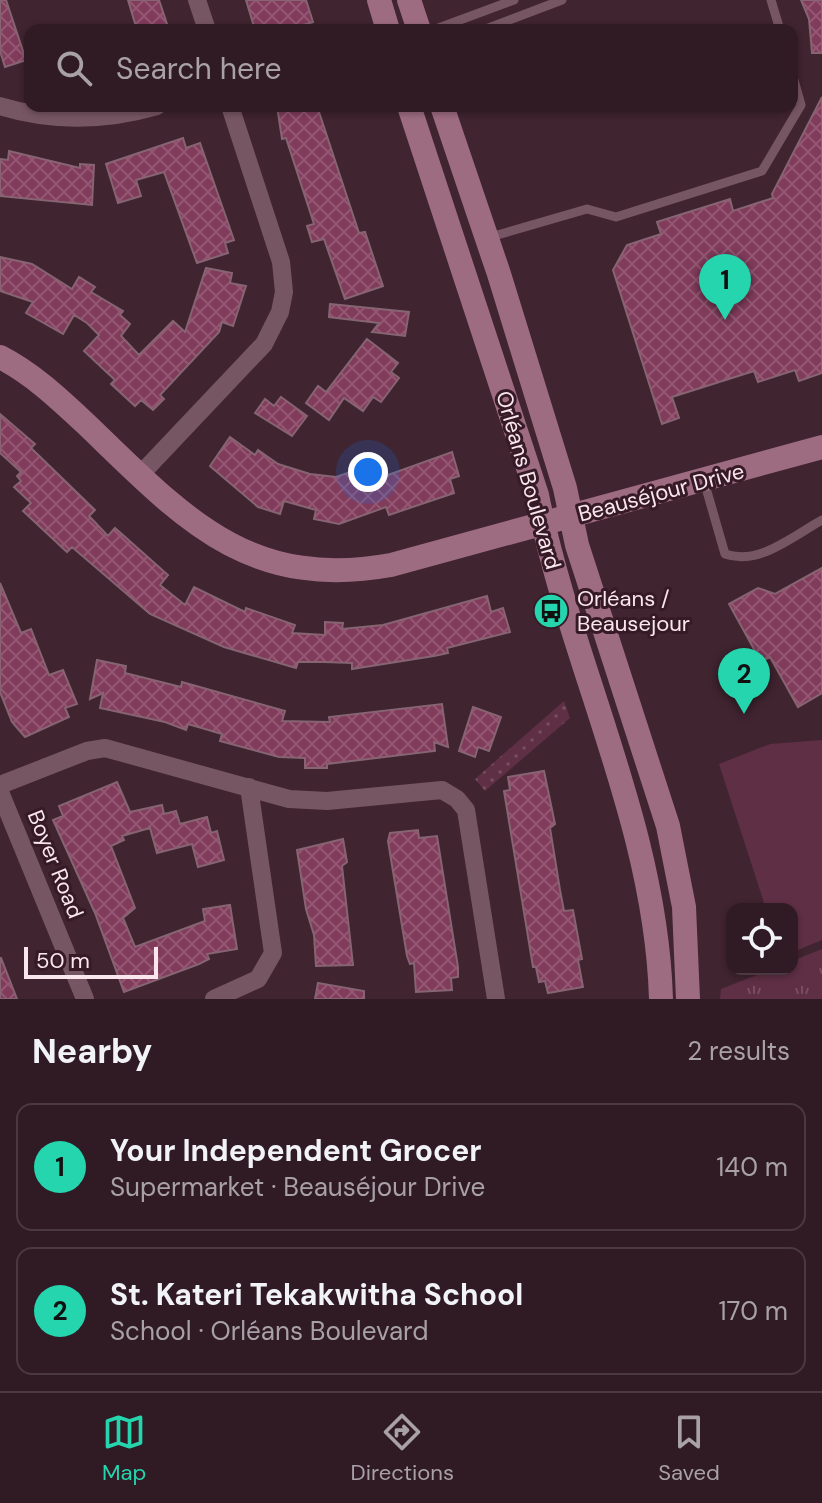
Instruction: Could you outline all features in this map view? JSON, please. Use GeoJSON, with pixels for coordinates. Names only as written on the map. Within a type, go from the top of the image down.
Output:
{"type":"FeatureCollection","features":[{"type":"Feature","properties":{"kind":"main road"},"geometry":{"type":"LineString","coordinates":[[379,0],[386,24]]}},
{"type":"Feature","properties":{"kind":"main road"},"geometry":{"type":"LineString","coordinates":[[409,0],[417,24]]}},
{"type":"Feature","properties":{"kind":"main road","name":"Orléans Boulevard"},"geometry":{"type":"LineString","coordinates":[[411,112],[455,253],[498,373],[637,836],[656,932],[661,999]]}},
{"type":"Feature","properties":{"kind":"main road","name":"Orléans Boulevard"},"geometry":{"type":"LineString","coordinates":[[444,112],[487,239],[565,488],[570,517],[668,826],[684,907],[688,999]]}},
{"type":"Feature","properties":{"kind":"main road","name":"Beauséjour Drive"},"geometry":{"type":"LineString","coordinates":[[0,357],[40,382],[182,514],[226,544],[266,560],[307,569],[347,570],[391,565],[822,447]]}},
{"type":"Feature","properties":{"kind":"street"},"geometry":{"type":"LineString","coordinates":[[197,0],[205,24]]}},
{"type":"Feature","properties":{"kind":"street"},"geometry":{"type":"LineString","coordinates":[[0,106],[24,111]]}},
{"type":"Feature","properties":{"kind":"street"},"geometry":{"type":"LineString","coordinates":[[31,112],[62,118],[99,118],[128,112]]}},
{"type":"Feature","properties":{"kind":"street"},"geometry":{"type":"LineString","coordinates":[[140,475],[264,344],[280,312],[284,292],[281,262],[232,112]]}},
{"type":"Feature","properties":{"kind":"street"},"geometry":{"type":"LineString","coordinates":[[0,785],[87,751],[105,748],[308,801],[442,790],[457,799],[466,810],[470,823],[496,999]]}},
{"type":"Feature","properties":{"kind":"street"},"geometry":{"type":"LineString","coordinates":[[214,999],[258,979],[273,953],[249,787]]}},
{"type":"Feature","properties":{"kind":"street","name":"Boyer Road"},"geometry":{"type":"LineString","coordinates":[[0,792],[85,999]]}},
{"type":"Feature","properties":{"kind":"lane"},"geometry":{"type":"LineString","coordinates":[[449,24],[514,0]]}},
{"type":"Feature","properties":{"kind":"lane"},"geometry":{"type":"LineString","coordinates":[[499,24],[562,0]]}},
{"type":"Feature","properties":{"kind":"lane"},"geometry":{"type":"LineString","coordinates":[[771,0],[778,24]]}},
{"type":"Feature","properties":{"kind":"lane"},"geometry":{"type":"LineString","coordinates":[[487,239],[587,209],[616,217],[762,171],[797,112]]}},
{"type":"Feature","properties":{"kind":"lane"},"geometry":{"type":"LineString","coordinates":[[704,481],[725,554],[740,559],[759,555],[822,520]]}},
{"type":"Feature","properties":{"kind":"green space"},"geometry":{"type":"Polygon","coordinates":[[[564,701],[570,718],[485,791],[475,779],[564,701]]]}},
{"type":"Feature","properties":{"kind":"green space"},"geometry":{"type":"Polygon","coordinates":[[[822,740],[822,940],[798,950],[798,903],[764,903],[719,764],[770,744],[822,740]]]}},
{"type":"Feature","properties":{"kind":"green space"},"geometry":{"type":"Polygon","coordinates":[[[822,949],[822,999],[720,999],[721,989],[757,975],[798,975],[798,959],[822,949]]]}},
{"type":"Feature","properties":{"kind":"building"},"geometry":{"type":"Polygon","coordinates":[[[0,0],[6,0],[24,61],[5,67],[0,51],[0,0]]]}},
{"type":"Feature","properties":{"kind":"building"},"geometry":{"type":"Polygon","coordinates":[[[128,0],[159,0],[167,24],[135,24],[128,0]]]}},
{"type":"Feature","properties":{"kind":"building"},"geometry":{"type":"Polygon","coordinates":[[[246,0],[306,0],[313,22],[306,24],[253,24],[246,0]]]}},
{"type":"Feature","properties":{"kind":"building"},"geometry":{"type":"Polygon","coordinates":[[[801,0],[822,0],[822,53],[812,53],[809,19],[801,0]]]}},
{"type":"Feature","properties":{"kind":"building"},"geometry":{"type":"Polygon","coordinates":[[[822,97],[822,373],[799,381],[795,370],[758,382],[754,371],[672,397],[679,418],[662,424],[613,270],[627,245],[661,234],[657,222],[730,199],[733,211],[773,198],[772,194],[822,97]]]}},
{"type":"Feature","properties":{"kind":"building"},"geometry":{"type":"Polygon","coordinates":[[[278,112],[319,112],[359,233],[365,232],[383,286],[345,299],[324,239],[312,242],[307,226],[314,224],[286,138],[282,139],[278,112]]]}},
{"type":"Feature","properties":{"kind":"building"},"geometry":{"type":"Polygon","coordinates":[[[183,138],[186,148],[200,143],[234,240],[225,243],[228,253],[197,263],[164,172],[136,180],[141,196],[118,203],[106,164],[183,138]]]}},
{"type":"Feature","properties":{"kind":"building"},"geometry":{"type":"Polygon","coordinates":[[[9,151],[80,168],[80,164],[94,165],[92,205],[0,196],[0,159],[8,160],[9,151]]]}},
{"type":"Feature","properties":{"kind":"building"},"geometry":{"type":"Polygon","coordinates":[[[0,257],[32,264],[72,289],[79,277],[95,287],[91,292],[123,311],[120,315],[130,324],[121,336],[139,355],[173,321],[185,332],[206,268],[232,273],[230,283],[246,286],[233,326],[222,322],[219,332],[160,395],[164,399],[153,410],[141,400],[135,406],[111,384],[115,380],[84,351],[99,335],[87,323],[74,315],[63,334],[26,313],[33,302],[0,291],[0,257]]]}},
{"type":"Feature","properties":{"kind":"building"},"geometry":{"type":"Polygon","coordinates":[[[330,304],[409,312],[405,336],[372,332],[379,323],[329,317],[330,304]]]}},
{"type":"Feature","properties":{"kind":"building"},"geometry":{"type":"Polygon","coordinates":[[[367,339],[398,363],[391,372],[399,378],[381,402],[373,397],[363,411],[344,398],[329,420],[306,403],[318,386],[326,392],[367,339]]]}},
{"type":"Feature","properties":{"kind":"building"},"geometry":{"type":"Polygon","coordinates":[[[281,397],[307,416],[292,436],[255,413],[265,399],[274,406],[281,397]]]}},
{"type":"Feature","properties":{"kind":"building"},"geometry":{"type":"Polygon","coordinates":[[[0,414],[35,444],[31,448],[95,510],[89,516],[108,536],[115,528],[168,575],[160,585],[185,605],[194,587],[245,612],[246,608],[295,625],[292,633],[325,635],[325,622],[343,623],[342,629],[383,625],[487,596],[491,612],[503,608],[510,632],[447,648],[448,653],[352,669],[352,663],[324,662],[298,662],[296,668],[224,647],[150,614],[72,547],[67,552],[23,511],[31,503],[14,487],[21,481],[17,476],[21,472],[0,453],[0,414]]]}},
{"type":"Feature","properties":{"kind":"building"},"geometry":{"type":"Polygon","coordinates":[[[230,437],[255,455],[258,450],[278,464],[310,474],[336,477],[359,469],[362,479],[386,470],[388,475],[452,452],[459,476],[450,479],[454,493],[389,515],[386,507],[339,524],[314,519],[316,510],[284,501],[280,514],[258,507],[210,466],[230,437]]]}},
{"type":"Feature","properties":{"kind":"building"},"geometry":{"type":"Polygon","coordinates":[[[822,568],[822,693],[798,707],[770,657],[761,662],[729,604],[758,588],[775,594],[822,568]]]}},
{"type":"Feature","properties":{"kind":"building"},"geometry":{"type":"Polygon","coordinates":[[[0,583],[21,633],[31,629],[49,675],[63,670],[77,704],[65,708],[69,717],[25,737],[12,722],[0,692],[0,583]]]}},
{"type":"Feature","properties":{"kind":"building"},"geometry":{"type":"Polygon","coordinates":[[[97,660],[126,666],[125,673],[181,687],[182,682],[285,711],[282,721],[330,722],[329,717],[442,704],[448,747],[434,742],[435,751],[327,764],[327,768],[305,768],[305,758],[279,757],[220,741],[222,734],[188,724],[186,730],[165,722],[100,708],[103,693],[90,699],[97,660]]]}},
{"type":"Feature","properties":{"kind":"building"},"geometry":{"type":"Polygon","coordinates":[[[473,707],[501,717],[489,751],[478,747],[475,757],[459,751],[473,707]]]}},
{"type":"Feature","properties":{"kind":"building"},"geometry":{"type":"Polygon","coordinates":[[[544,771],[555,824],[550,828],[560,890],[564,911],[573,910],[582,959],[578,960],[583,987],[548,993],[545,981],[539,982],[536,967],[533,967],[504,791],[510,790],[508,777],[544,771]]]}},
{"type":"Feature","properties":{"kind":"building"},"geometry":{"type":"Polygon","coordinates":[[[117,782],[130,812],[162,805],[164,814],[176,811],[180,824],[207,817],[211,833],[217,831],[224,860],[198,867],[192,844],[157,853],[150,828],[122,836],[124,840],[111,846],[135,908],[123,918],[135,947],[205,921],[203,909],[230,905],[237,949],[207,954],[209,959],[199,964],[124,992],[95,913],[53,820],[63,816],[59,806],[117,782]]]}},
{"type":"Feature","properties":{"kind":"building"},"geometry":{"type":"Polygon","coordinates":[[[418,830],[419,838],[437,836],[458,967],[458,977],[451,978],[452,990],[416,992],[414,963],[410,964],[407,956],[388,841],[390,833],[418,830]]]}},
{"type":"Feature","properties":{"kind":"building"},"geometry":{"type":"Polygon","coordinates":[[[343,839],[347,862],[342,866],[353,965],[316,966],[314,935],[306,909],[297,850],[343,839]]]}},
{"type":"Feature","properties":{"kind":"building"},"geometry":{"type":"Polygon","coordinates":[[[1,958],[17,999],[0,999],[1,958]]]}},
{"type":"Feature","properties":{"kind":"building"},"geometry":{"type":"Polygon","coordinates":[[[318,983],[364,991],[364,999],[315,999],[318,983]]]}},
{"type":"Feature","properties":{"kind":"place","name":"Your Independent Grocer"},"geometry":{"type":"Point","coordinates":[725,320]}},
{"type":"Feature","properties":{"kind":"place","name":"Orléans / Beausejour"},"geometry":{"type":"Point","coordinates":[551,611]}},
{"type":"Feature","properties":{"kind":"place","name":"St. Kateri Tekakwitha School"},"geometry":{"type":"Point","coordinates":[744,714]}}]}
